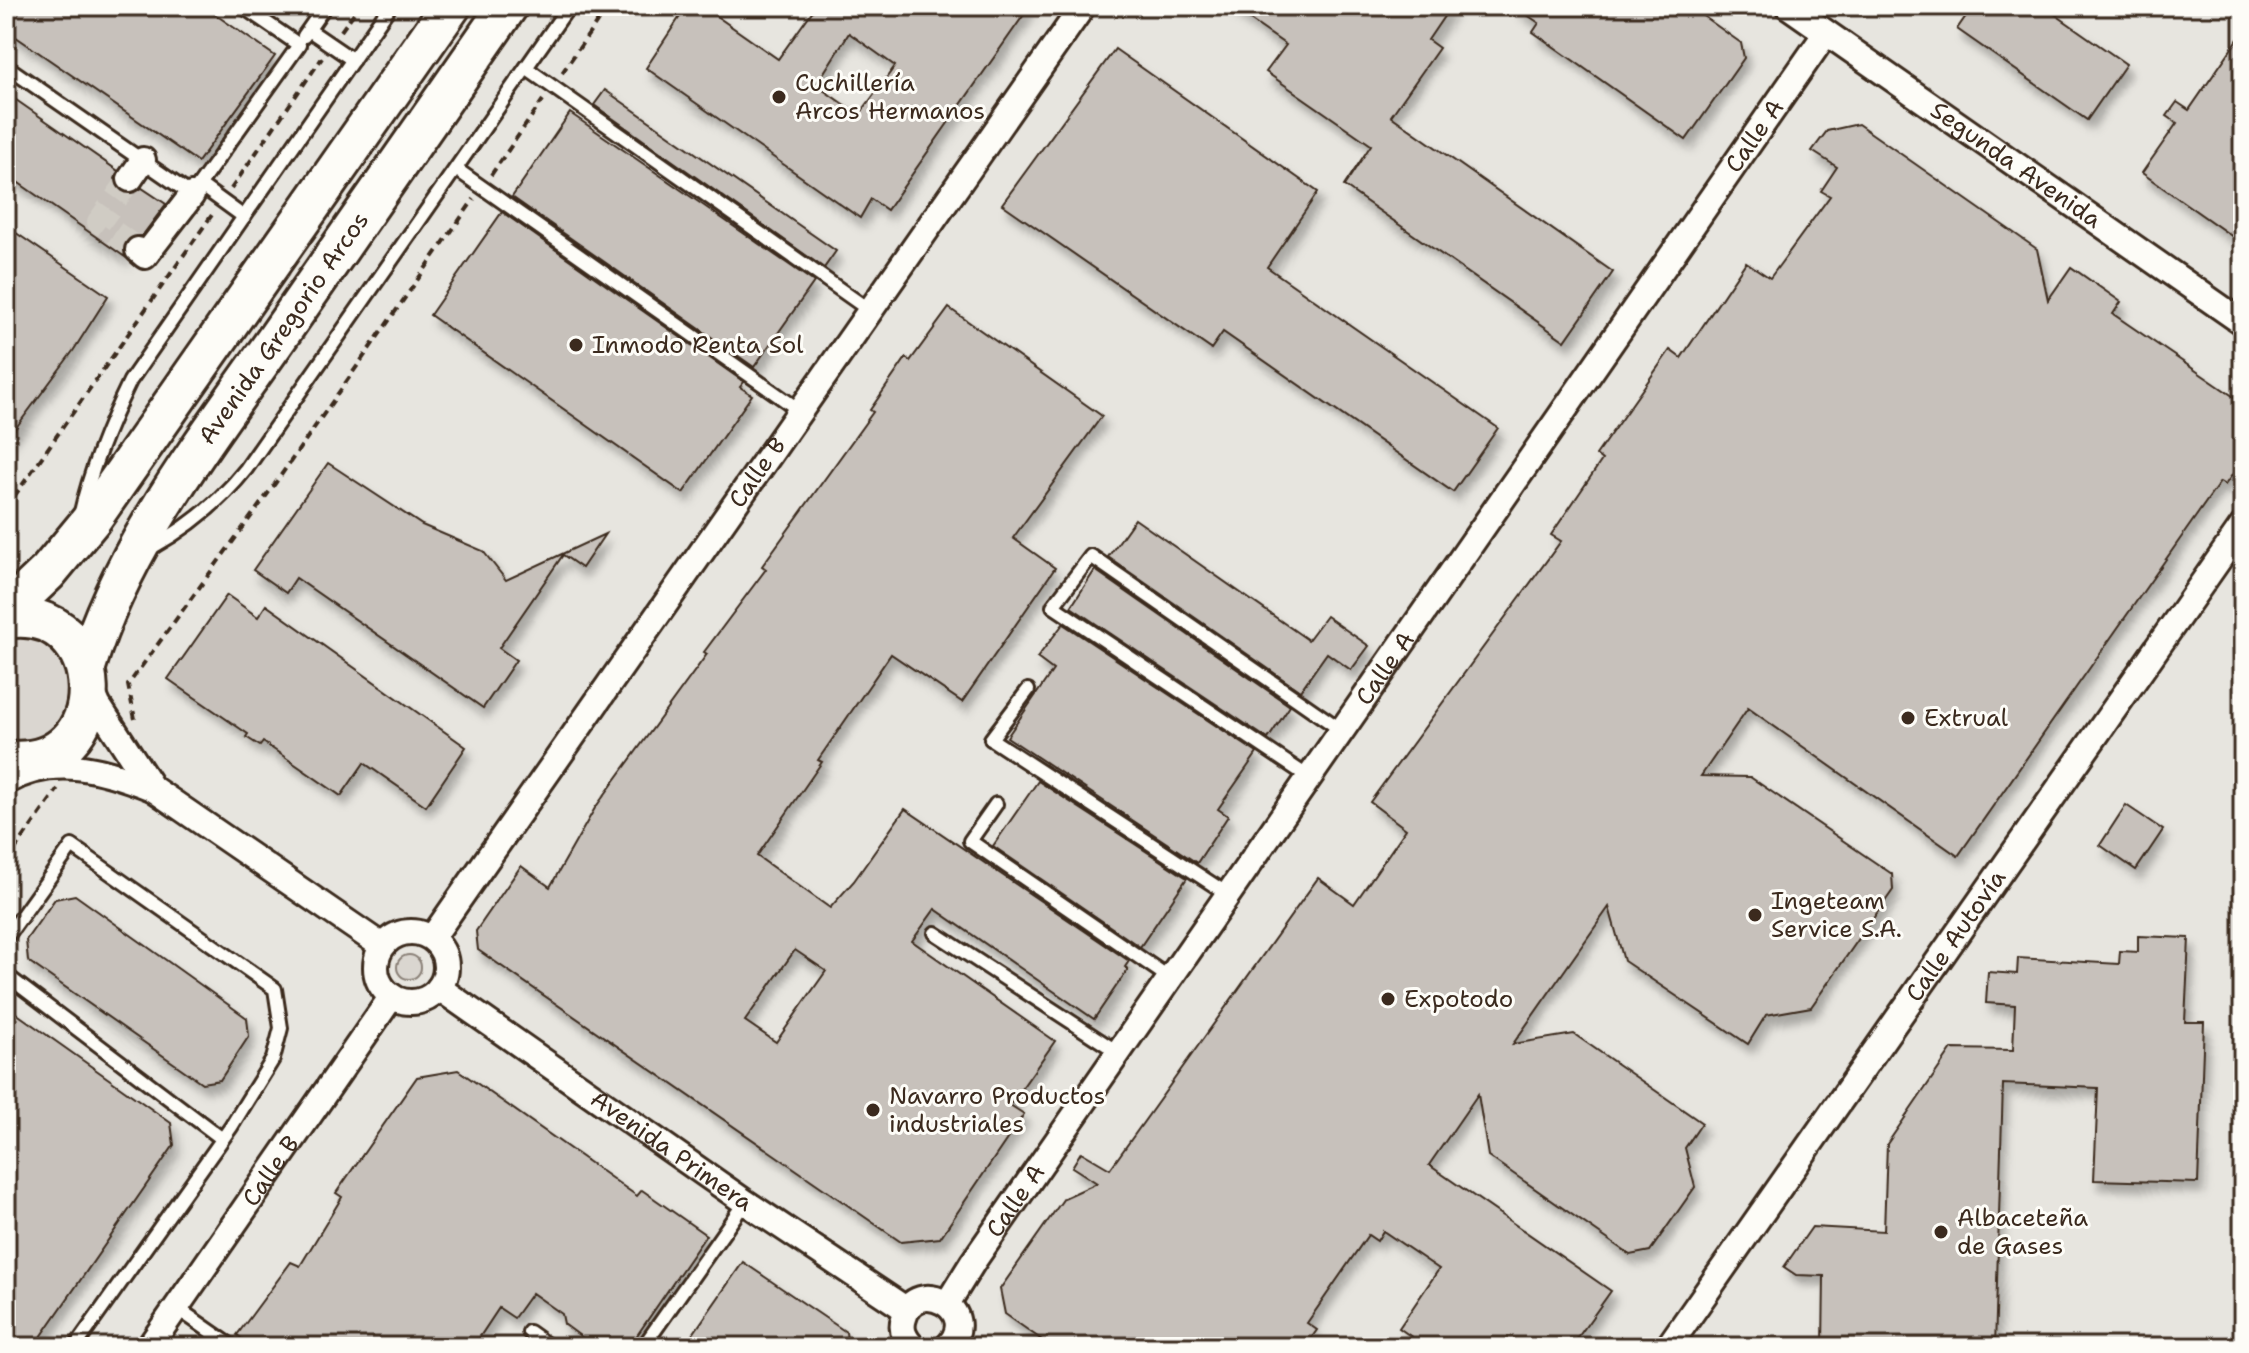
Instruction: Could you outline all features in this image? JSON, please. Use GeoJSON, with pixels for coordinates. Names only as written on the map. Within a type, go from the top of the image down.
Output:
{"type":"FeatureCollection","features":[{"type":"Feature","properties":{"kind":"main road","name":"Avenida Gregorio Arcos"},"geometry":{"type":"LineString","coordinates":[[15,601],[74,541],[451,6]]}},
{"type":"Feature","properties":{"kind":"main road","name":"Avenida Gregorio Arcos"},"geometry":{"type":"LineString","coordinates":[[30,768],[64,745],[79,727],[87,706],[87,675],[105,610],[134,556],[203,445],[508,6]]}},
{"type":"Feature","properties":{"kind":"main road"},"geometry":{"type":"LineString","coordinates":[[6,619],[20,617],[48,624],[71,642],[87,675]]}},
{"type":"Feature","properties":{"kind":"street","name":"Calle B"},"geometry":{"type":"LineString","coordinates":[[432,938],[1083,6]]}},
{"type":"Feature","properties":{"kind":"street","name":"Segunda Avenida"},"geometry":{"type":"LineString","coordinates":[[1788,6],[2243,323]]}},
{"type":"Feature","properties":{"kind":"street","name":"Calle A"},"geometry":{"type":"LineString","coordinates":[[947,1304],[973,1262],[1344,732],[1826,33]]}},
{"type":"Feature","properties":{"kind":"street"},"geometry":{"type":"LineString","coordinates":[[138,250],[145,256],[196,190]]}},
{"type":"Feature","properties":{"kind":"street","name":"Calle Autovía"},"geometry":{"type":"LineString","coordinates":[[1668,1347],[2243,525]]}},
{"type":"Feature","properties":{"kind":"street"},"geometry":{"type":"LineString","coordinates":[[87,675],[110,724],[152,788]]}},
{"type":"Feature","properties":{"kind":"street"},"geometry":{"type":"LineString","coordinates":[[30,768],[117,774],[152,788],[382,946]]}},
{"type":"Feature","properties":{"kind":"street"},"geometry":{"type":"LineString","coordinates":[[415,931],[432,938],[443,950],[446,959],[446,973],[439,988],[428,998],[417,1001],[406,1002],[392,996],[378,979],[376,963],[382,946],[393,936],[404,932],[415,931]]}},
{"type":"Feature","properties":{"kind":"street","name":"Avenida Primera"},"geometry":{"type":"LineString","coordinates":[[439,988],[745,1202],[907,1310]]}},
{"type":"Feature","properties":{"kind":"street","name":"Calle B"},"geometry":{"type":"LineString","coordinates":[[149,1347],[392,996]]}},
{"type":"Feature","properties":{"kind":"street"},"geometry":{"type":"LineString","coordinates":[[913,1347],[904,1335],[907,1310],[915,1302],[926,1298],[937,1298],[953,1310],[958,1327],[951,1346]]}},
{"type":"Feature","properties":{"kind":"lane"},"geometry":{"type":"LineString","coordinates":[[242,6],[299,45]]}},
{"type":"Feature","properties":{"kind":"lane"},"geometry":{"type":"LineString","coordinates":[[196,190],[325,6]]}},
{"type":"Feature","properties":{"kind":"lane"},"geometry":{"type":"LineString","coordinates":[[74,541],[86,488],[130,381],[390,6]]}},
{"type":"Feature","properties":{"kind":"lane"},"geometry":{"type":"LineString","coordinates":[[134,556],[180,532],[223,498],[246,469],[569,6]]}},
{"type":"Feature","properties":{"kind":"lane"},"geometry":{"type":"LineString","coordinates":[[309,30],[353,60]]}},
{"type":"Feature","properties":{"kind":"lane"},"geometry":{"type":"LineString","coordinates":[[6,66],[136,170],[222,201],[244,217]]}},
{"type":"Feature","properties":{"kind":"lane"},"geometry":{"type":"LineString","coordinates":[[526,68],[869,310]]}},
{"type":"Feature","properties":{"kind":"lane"},"geometry":{"type":"LineString","coordinates":[[456,169],[799,410]]}},
{"type":"Feature","properties":{"kind":"lane"},"geometry":{"type":"LineString","coordinates":[[1310,778],[1053,606],[1091,556],[1344,732]]}},
{"type":"Feature","properties":{"kind":"lane"},"geometry":{"type":"LineString","coordinates":[[1028,690],[991,739],[1229,895]]}},
{"type":"Feature","properties":{"kind":"lane"},"geometry":{"type":"LineString","coordinates":[[996,804],[970,841],[1171,979]]}},
{"type":"Feature","properties":{"kind":"lane"},"geometry":{"type":"LineString","coordinates":[[6,938],[72,846],[275,989],[281,1028],[273,1059],[231,1127],[75,1347]]}},
{"type":"Feature","properties":{"kind":"lane"},"geometry":{"type":"LineString","coordinates":[[935,933],[1119,1053]]}},
{"type":"Feature","properties":{"kind":"lane"},"geometry":{"type":"LineString","coordinates":[[6,975],[221,1138]]}},
{"type":"Feature","properties":{"kind":"lane"},"geometry":{"type":"LineString","coordinates":[[643,1347],[745,1202]]}},
{"type":"Feature","properties":{"kind":"lane"},"geometry":{"type":"LineString","coordinates":[[177,1308],[233,1347]]}},
{"type":"Feature","properties":{"kind":"lane"},"geometry":{"type":"LineString","coordinates":[[529,1332],[550,1347]]}},
{"type":"Feature","properties":{"kind":"path"},"geometry":{"type":"LineString","coordinates":[[6,508],[359,6]]}},
{"type":"Feature","properties":{"kind":"path"},"geometry":{"type":"LineString","coordinates":[[136,726],[128,685],[272,488],[608,6]]}},
{"type":"Feature","properties":{"kind":"path"},"geometry":{"type":"LineString","coordinates":[[6,862],[30,768]]}},
{"type":"Feature","properties":{"kind":"shaded area"},"geometry":{"type":"Polygon","coordinates":[[[6,6],[2243,6],[2243,1347],[6,1347],[6,6]]]}},
{"type":"Feature","properties":{"kind":"shaded area"},"geometry":{"type":"Polygon","coordinates":[[[6,630],[55,643],[76,696],[46,741],[6,747],[6,630]]]}},
{"type":"Feature","properties":{"kind":"shaded area"},"geometry":{"type":"Polygon","coordinates":[[[409,955],[418,958],[421,967],[418,976],[409,979],[400,976],[397,967],[400,958],[409,955]]]}},
{"type":"Feature","properties":{"kind":"building"},"geometry":{"type":"Polygon","coordinates":[[[6,6],[203,6],[275,56],[198,162],[6,30],[6,6]]]}},
{"type":"Feature","properties":{"kind":"building","name":"Cuchillería Arcos Hermanos"},"geometry":{"type":"Polygon","coordinates":[[[687,6],[702,6],[778,59],[816,6],[1030,6],[887,210],[871,199],[860,218],[646,68],[687,6]],[[849,33],[816,85],[859,115],[895,66],[849,33]]]}},
{"type":"Feature","properties":{"kind":"building"},"geometry":{"type":"Polygon","coordinates":[[[1230,6],[1451,6],[1428,40],[1439,48],[1391,116],[1613,272],[1565,341],[1344,186],[1371,145],[1266,72],[1286,45],[1230,6]]]}},
{"type":"Feature","properties":{"kind":"building"},"geometry":{"type":"Polygon","coordinates":[[[1514,6],[1689,6],[1741,43],[1744,58],[1686,140],[1533,32],[1539,23],[1514,6]]]}},
{"type":"Feature","properties":{"kind":"building"},"geometry":{"type":"Polygon","coordinates":[[[1973,6],[2043,6],[2126,64],[2087,120],[1957,29],[1973,6]]]}},
{"type":"Feature","properties":{"kind":"building"},"geometry":{"type":"Polygon","coordinates":[[[2243,32],[2243,244],[2142,173],[2177,123],[2167,116],[2177,102],[2189,110],[2243,32]]]}},
{"type":"Feature","properties":{"kind":"building"},"geometry":{"type":"Polygon","coordinates":[[[1115,49],[1318,192],[1267,267],[1498,428],[1453,492],[1223,332],[1211,349],[1002,204],[1115,49]]]}},
{"type":"Feature","properties":{"kind":"building"},"geometry":{"type":"Polygon","coordinates":[[[605,90],[836,251],[824,268],[594,105],[605,90]]]}},
{"type":"Feature","properties":{"kind":"building"},"geometry":{"type":"Polygon","coordinates":[[[6,93],[118,171],[115,179],[121,191],[130,194],[142,188],[166,204],[142,236],[126,241],[123,248],[125,257],[6,174],[6,93]]]}},
{"type":"Feature","properties":{"kind":"building"},"geometry":{"type":"Polygon","coordinates":[[[570,113],[814,282],[754,367],[512,197],[570,113]]]}},
{"type":"Feature","properties":{"kind":"building"},"geometry":{"type":"Polygon","coordinates":[[[1858,124],[2037,249],[2048,300],[2071,267],[2121,302],[2113,314],[2243,403],[2243,459],[2225,485],[2220,482],[1958,856],[1748,708],[1701,776],[1750,777],[1892,874],[1893,890],[1811,1007],[1766,1015],[1748,1044],[1624,961],[1609,907],[1513,1044],[1574,1034],[1702,1123],[1685,1148],[1695,1187],[1650,1251],[1630,1255],[1488,1156],[1478,1094],[1429,1165],[1611,1291],[1571,1347],[1426,1347],[1399,1328],[1439,1269],[1383,1231],[1377,1241],[1368,1235],[1307,1323],[1317,1330],[1305,1347],[1052,1347],[1005,1314],[1000,1289],[1064,1198],[1097,1183],[1072,1167],[1081,1152],[1110,1169],[1318,878],[1354,904],[1406,829],[1370,802],[1561,541],[1551,535],[1602,460],[1596,455],[1670,350],[1681,358],[1746,262],[1770,278],[1830,196],[1821,191],[1837,167],[1812,151],[1827,131],[1858,124]]]}},
{"type":"Feature","properties":{"kind":"building","name":"Inmodo Renta Sol"},"geometry":{"type":"Polygon","coordinates":[[[502,212],[744,382],[740,387],[752,395],[683,493],[430,315],[502,212]]]}},
{"type":"Feature","properties":{"kind":"building"},"geometry":{"type":"Polygon","coordinates":[[[6,226],[108,296],[73,351],[6,441],[6,226]]]}},
{"type":"Feature","properties":{"kind":"building"},"geometry":{"type":"Polygon","coordinates":[[[949,308],[1102,416],[1013,538],[1055,568],[962,702],[891,654],[757,856],[830,908],[854,881],[905,809],[1129,961],[1125,967],[1128,969],[1094,1019],[935,909],[912,941],[1055,1041],[1010,1105],[1024,1114],[940,1238],[901,1242],[478,950],[476,931],[521,866],[550,887],[595,808],[766,569],[762,566],[873,412],[870,410],[906,358],[910,361],[949,308]],[[795,950],[745,1021],[776,1042],[826,971],[795,950]]]}},
{"type":"Feature","properties":{"kind":"building"},"geometry":{"type":"Polygon","coordinates":[[[328,463],[422,525],[483,551],[506,580],[605,534],[582,568],[563,555],[499,648],[516,660],[483,708],[296,578],[286,593],[253,570],[328,463]]]}},
{"type":"Feature","properties":{"kind":"building"},"geometry":{"type":"Polygon","coordinates":[[[1135,519],[1308,640],[1326,616],[1369,646],[1351,670],[1327,653],[1300,691],[1108,557],[1135,519]]]}},
{"type":"Feature","properties":{"kind":"building"},"geometry":{"type":"Polygon","coordinates":[[[1095,570],[1290,706],[1268,739],[1071,607],[1095,570]]]}},
{"type":"Feature","properties":{"kind":"building"},"geometry":{"type":"Polygon","coordinates":[[[227,595],[258,617],[266,605],[466,747],[426,806],[364,763],[341,796],[263,742],[260,746],[246,737],[248,734],[168,679],[227,595]]]}},
{"type":"Feature","properties":{"kind":"building"},"geometry":{"type":"Polygon","coordinates":[[[1063,624],[1257,753],[1218,809],[1228,816],[1197,863],[1007,737],[1053,670],[1037,658],[1063,624]]]}},
{"type":"Feature","properties":{"kind":"building"},"geometry":{"type":"Polygon","coordinates":[[[1038,781],[1187,878],[1140,947],[993,846],[1038,781]]]}},
{"type":"Feature","properties":{"kind":"building"},"geometry":{"type":"Polygon","coordinates":[[[2126,805],[2163,830],[2136,870],[2100,845],[2126,805]]]}},
{"type":"Feature","properties":{"kind":"building"},"geometry":{"type":"Polygon","coordinates":[[[75,895],[247,1018],[249,1036],[220,1080],[202,1083],[28,961],[26,940],[55,899],[75,895]]]}},
{"type":"Feature","properties":{"kind":"building"},"geometry":{"type":"Polygon","coordinates":[[[2138,936],[2189,938],[2185,1022],[2204,1022],[2198,1183],[2094,1180],[2098,1088],[2003,1084],[1995,1347],[1823,1347],[1824,1276],[1796,1275],[1784,1267],[1812,1227],[1884,1231],[1887,1144],[1952,1049],[2013,1050],[2015,1005],[1986,1003],[1988,972],[2017,974],[2018,958],[2119,964],[2120,951],[2138,952],[2138,936]]]}},
{"type":"Feature","properties":{"kind":"building"},"geometry":{"type":"Polygon","coordinates":[[[6,1006],[171,1123],[174,1145],[34,1347],[6,1347],[6,1006]]]}},
{"type":"Feature","properties":{"kind":"building"},"geometry":{"type":"Polygon","coordinates":[[[458,1070],[637,1196],[642,1190],[706,1235],[629,1347],[595,1347],[564,1324],[562,1314],[532,1293],[514,1318],[499,1308],[479,1338],[441,1347],[254,1347],[237,1335],[291,1262],[300,1266],[342,1197],[336,1193],[417,1077],[458,1070]]]}},
{"type":"Feature","properties":{"kind":"building"},"geometry":{"type":"Polygon","coordinates":[[[743,1262],[846,1332],[848,1347],[684,1347],[743,1262]]]}},
{"type":"Feature","properties":{"kind":"tunnel"},"geometry":{"type":"LineString","coordinates":[[130,179],[99,222],[138,250]]}},
{"type":"Feature","properties":{"kind":"place","name":"Cuchillería Arcos Hermanos"},"geometry":{"type":"Point","coordinates":[779,97]}},
{"type":"Feature","properties":{"kind":"place","name":"Inmodo Renta Sol"},"geometry":{"type":"Point","coordinates":[576,345]}},
{"type":"Feature","properties":{"kind":"place","name":"Extrual"},"geometry":{"type":"Point","coordinates":[1908,718]}},
{"type":"Feature","properties":{"kind":"place","name":"Ingeteam Service S.A."},"geometry":{"type":"Point","coordinates":[1755,915]}},
{"type":"Feature","properties":{"kind":"place","name":"Expotodo"},"geometry":{"type":"Point","coordinates":[1388,999]}},
{"type":"Feature","properties":{"kind":"place","name":"Navarro Productos industriales"},"geometry":{"type":"Point","coordinates":[873,1110]}},
{"type":"Feature","properties":{"kind":"place","name":"Albaceteña de Gases"},"geometry":{"type":"Point","coordinates":[1941,1232]}}]}
